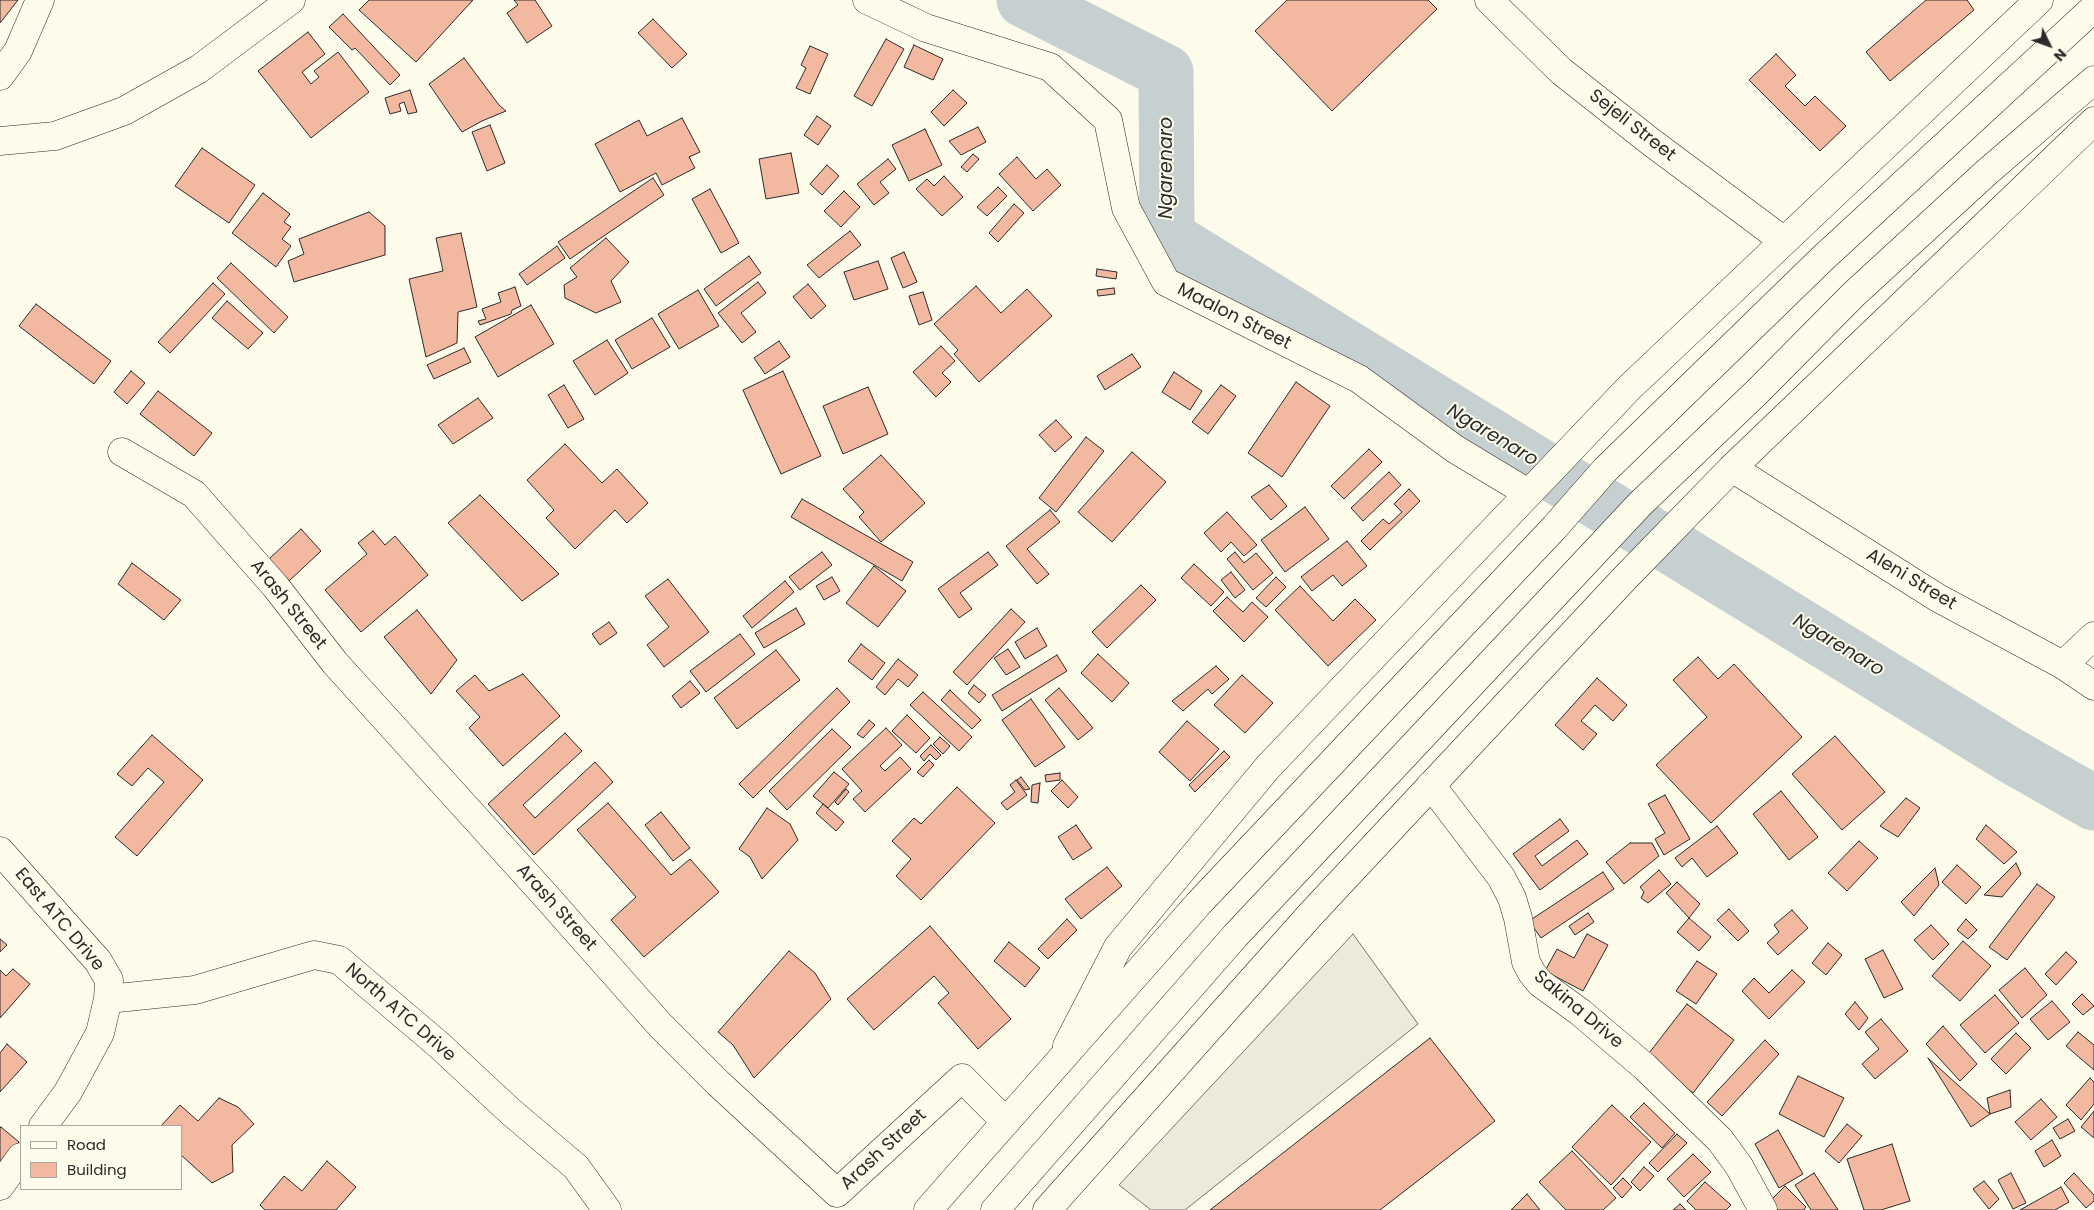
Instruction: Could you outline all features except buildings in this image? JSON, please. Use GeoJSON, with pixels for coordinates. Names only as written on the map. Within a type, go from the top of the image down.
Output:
{"type":"FeatureCollection","features":[{"type":"Feature","properties":{"kind":"main road"},"geometry":{"type":"LineString","coordinates":[[0,76],[18,51],[40,0]]}},
{"type":"Feature","properties":{"kind":"main road"},"geometry":{"type":"LineString","coordinates":[[0,141],[55,136],[124,111],[199,69],[291,0]]}},
{"type":"Feature","properties":{"kind":"main road","name":"Maalon Street"},"geometry":{"type":"LineString","coordinates":[[867,0],[926,28],[1050,67],[1108,120],[1126,208],[1166,282],[1359,379],[1455,449],[1528,493]]}},
{"type":"Feature","properties":{"kind":"main road","name":"Sejeli Street"},"geometry":{"type":"LineString","coordinates":[[1489,0],[1561,71],[1650,142],[1784,241]]}},
{"type":"Feature","properties":{"kind":"main road"},"geometry":{"type":"LineString","coordinates":[[1059,1062],[1118,947],[1268,767],[1628,388],[2039,0]]}},
{"type":"Feature","properties":{"kind":"main road"},"geometry":{"type":"LineString","coordinates":[[928,1210],[1200,904],[1554,528],[1605,470],[1822,259],[2094,8]]}},
{"type":"Feature","properties":{"kind":"main road"},"geometry":{"type":"LineString","coordinates":[[995,1210],[1235,936],[1640,504],[1758,392],[1854,294],[1987,172],[2094,80]]}},
{"type":"Feature","properties":{"kind":"main road"},"geometry":{"type":"LineString","coordinates":[[1047,1210],[1311,914],[1624,579],[1732,468],[2094,121]]}},
{"type":"Feature","properties":{"kind":"main road","name":"Arash Street"},"geometry":{"type":"LineString","coordinates":[[122,452],[194,494],[276,587],[335,663],[660,1025],[837,1193],[962,1078],[1006,1122]]}},
{"type":"Feature","properties":{"kind":"main road","name":"Aleni Street"},"geometry":{"type":"LineString","coordinates":[[1732,468],[1938,598],[2063,664],[2094,686]]}},
{"type":"Feature","properties":{"kind":"main road"},"geometry":{"type":"LineString","coordinates":[[2063,664],[2094,636]]}},
{"type":"Feature","properties":{"kind":"main road","name":"Sakina Drive"},"geometry":{"type":"LineString","coordinates":[[1431,785],[1501,877],[1512,898],[1518,918],[1526,962],[1532,973],[1540,983],[1580,1012],[1645,1067],[1720,1140],[1739,1166],[1763,1210]]}},
{"type":"Feature","properties":{"kind":"main road","name":"East ATC Drive"},"geometry":{"type":"LineString","coordinates":[[0,851],[98,961],[109,980],[108,999],[100,1033],[68,1092],[44,1125]]}},
{"type":"Feature","properties":{"kind":"main road","name":"North ATC Drive"},"geometry":{"type":"LineString","coordinates":[[108,999],[195,990],[314,955],[338,960],[439,1045],[511,1112],[576,1167],[607,1210]]}},
{"type":"Feature","properties":{"kind":"main road"},"geometry":{"type":"LineString","coordinates":[[0,1186],[20,1158]]}},
{"type":"Feature","properties":{"kind":"shaded area"},"geometry":{"type":"Polygon","coordinates":[[[1353,934],[1418,1024],[1185,1210],[1151,1210],[1119,1185],[1353,934]]]}},
{"type":"Feature","properties":{"kind":"waterway","name":"Ngarenaro"},"geometry":{"type":"LineString","coordinates":[[1024,0],[1166,72],[1167,237],[2010,755],[2094,803]]}}]}
